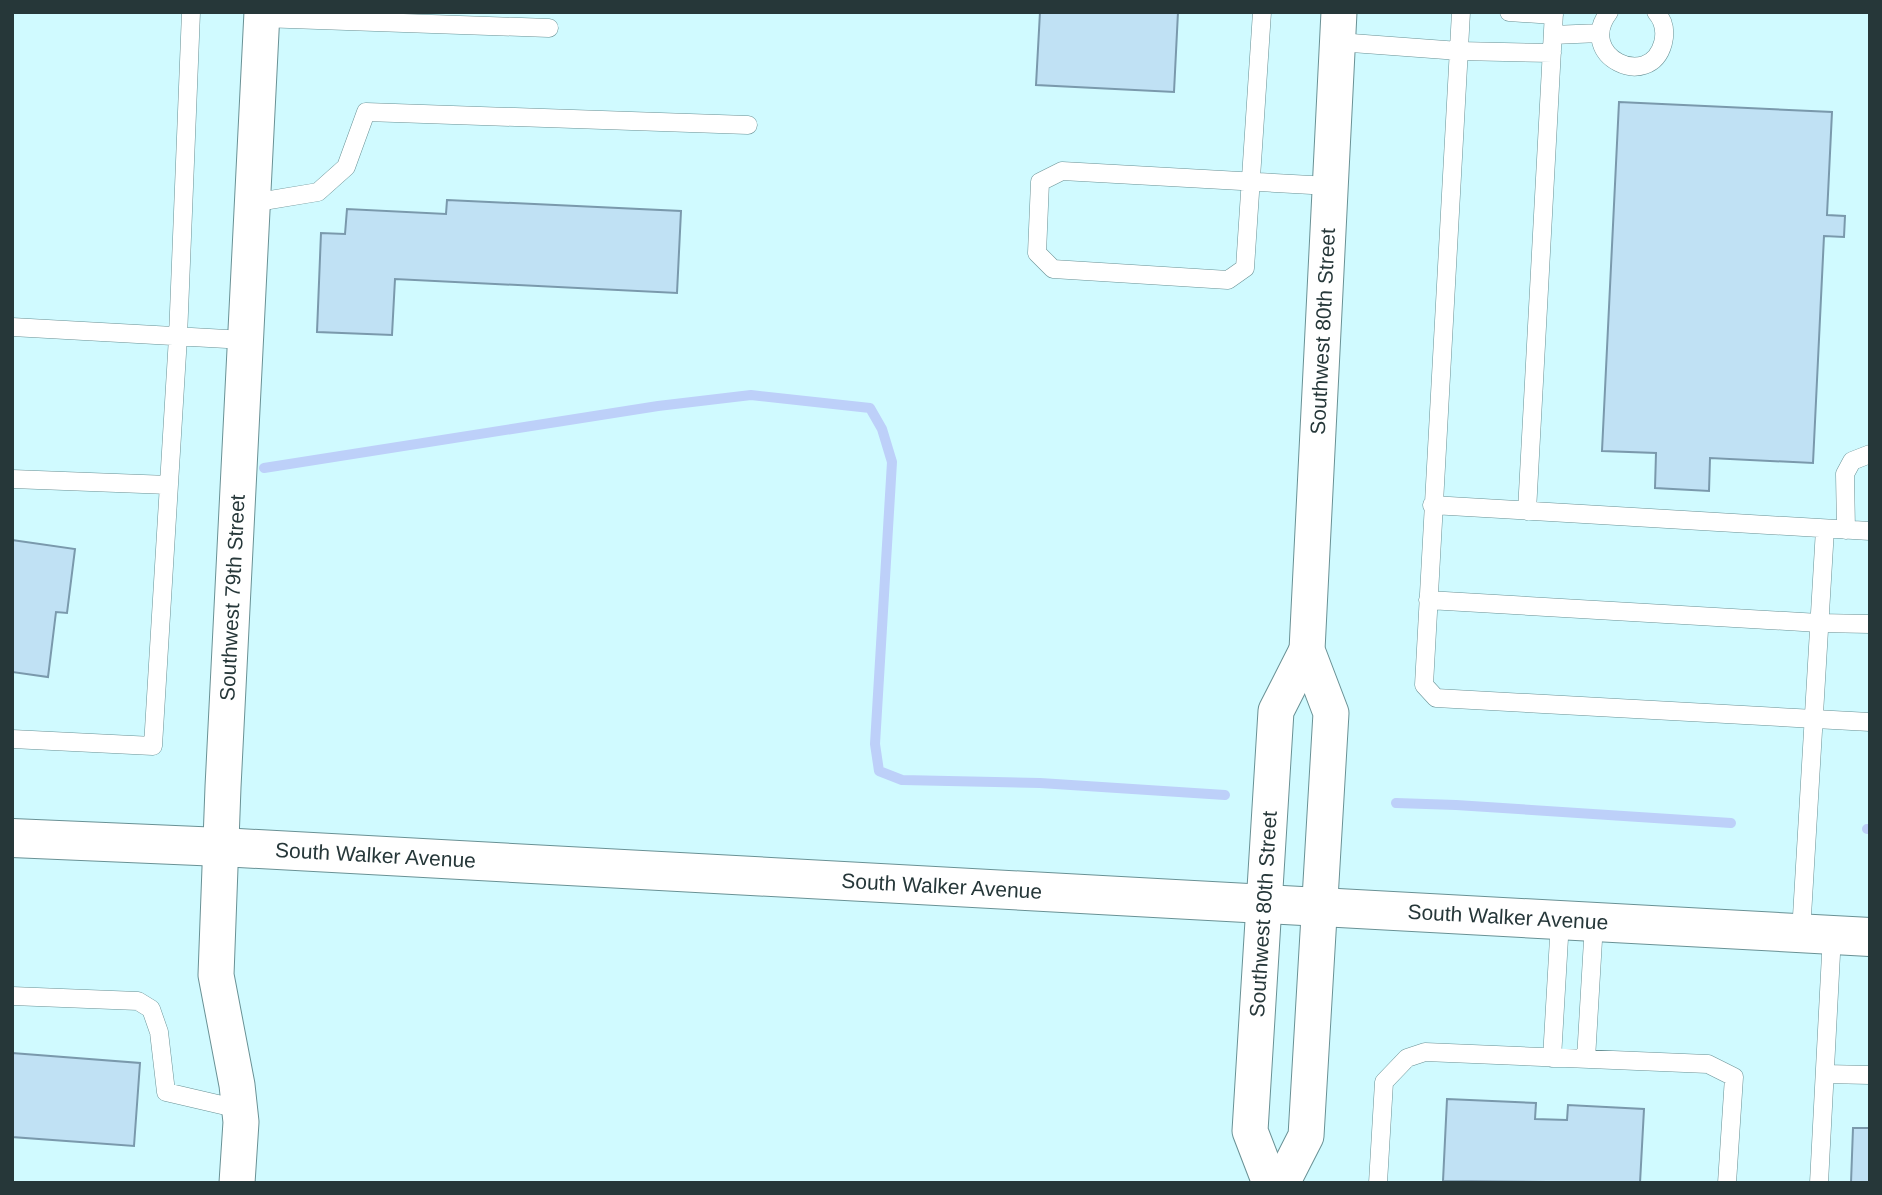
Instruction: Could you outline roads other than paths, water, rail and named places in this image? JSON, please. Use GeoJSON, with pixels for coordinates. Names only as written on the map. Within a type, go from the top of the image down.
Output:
{"type":"FeatureCollection","features":[{"type":"Feature","properties":{"kind":"main road","name":"South Walker Avenue"},"geometry":{"type":"LineString","coordinates":[[12,838],[221,847],[1870,937]]}},
{"type":"Feature","properties":{"kind":"street","name":"Southwest 79th Street"},"geometry":{"type":"LineString","coordinates":[[237,1183],[237,1084],[216,975],[261,15]]}},
{"type":"Feature","properties":{"kind":"street","name":"Southwest 80th Street"},"geometry":{"type":"LineString","coordinates":[[1282,1183],[1306,1136],[1331,713],[1307,650],[1338,27]]}},
{"type":"Feature","properties":{"kind":"street","name":"Southwest 80th Street"},"geometry":{"type":"LineString","coordinates":[[1270,1183],[1250,1131],[1276,712],[1307,650]]}},
{"type":"Feature","properties":{"kind":"lane"},"geometry":{"type":"LineString","coordinates":[[12,739],[153,746],[178,337],[191,12]]}},
{"type":"Feature","properties":{"kind":"lane"},"geometry":{"type":"LineString","coordinates":[[1262,12],[1252,181],[1245,268],[1228,279],[1053,270],[1037,253],[1041,182],[1062,171],[1252,181],[1330,186]]}},
{"type":"Feature","properties":{"kind":"lane"},"geometry":{"type":"LineString","coordinates":[[1461,12],[1424,685],[1436,698],[1870,722]]}},
{"type":"Feature","properties":{"kind":"lane"},"geometry":{"type":"LineString","coordinates":[[1509,12],[1554,14],[1527,511]]}},
{"type":"Feature","properties":{"kind":"lane"},"geometry":{"type":"LineString","coordinates":[[1609,12],[1602,23],[1601,44],[1615,62],[1625,66],[1647,64],[1662,48],[1664,26],[1656,12]]}},
{"type":"Feature","properties":{"kind":"lane"},"geometry":{"type":"LineString","coordinates":[[261,15],[549,28]]}},
{"type":"Feature","properties":{"kind":"lane"},"geometry":{"type":"LineString","coordinates":[[1338,27],[1459,51],[1552,53]]}},
{"type":"Feature","properties":{"kind":"lane"},"geometry":{"type":"LineString","coordinates":[[1553,35],[1600,33]]}},
{"type":"Feature","properties":{"kind":"lane"},"geometry":{"type":"LineString","coordinates":[[252,203],[318,192],[346,167],[366,112],[748,125]]}},
{"type":"Feature","properties":{"kind":"lane"},"geometry":{"type":"LineString","coordinates":[[12,327],[245,340]]}},
{"type":"Feature","properties":{"kind":"lane"},"geometry":{"type":"LineString","coordinates":[[1846,530],[1845,474],[1852,461],[1870,454]]}},
{"type":"Feature","properties":{"kind":"lane"},"geometry":{"type":"LineString","coordinates":[[12,479],[169,485]]}},
{"type":"Feature","properties":{"kind":"lane"},"geometry":{"type":"LineString","coordinates":[[1432,505],[1870,531]]}},
{"type":"Feature","properties":{"kind":"lane"},"geometry":{"type":"LineString","coordinates":[[1819,1183],[1825,1074],[1816,934],[1814,719],[1825,529]]}},
{"type":"Feature","properties":{"kind":"lane"},"geometry":{"type":"LineString","coordinates":[[1428,600],[1870,624]]}},
{"type":"Feature","properties":{"kind":"lane"},"geometry":{"type":"LineString","coordinates":[[1552,1058],[1577,922]]}},
{"type":"Feature","properties":{"kind":"lane"},"geometry":{"type":"LineString","coordinates":[[1577,922],[1586,1059]]}},
{"type":"Feature","properties":{"kind":"lane"},"geometry":{"type":"LineString","coordinates":[[12,996],[138,1001],[151,1009],[159,1032],[166,1092],[239,1109]]}},
{"type":"Feature","properties":{"kind":"lane"},"geometry":{"type":"LineString","coordinates":[[1378,1183],[1384,1082],[1407,1058],[1424,1052],[1708,1064],[1734,1077],[1727,1183]]}},
{"type":"Feature","properties":{"kind":"lane"},"geometry":{"type":"LineString","coordinates":[[1825,1074],[1870,1075]]}},
{"type":"Feature","properties":{"kind":"waterway"},"geometry":{"type":"LineString","coordinates":[[264,468],[658,406],[751,395],[870,408],[882,429],[892,462],[875,744],[879,771],[902,780],[1040,783],[1225,795]]}},
{"type":"Feature","properties":{"kind":"waterway"},"geometry":{"type":"LineString","coordinates":[[1396,803],[1731,823]]}}]}
